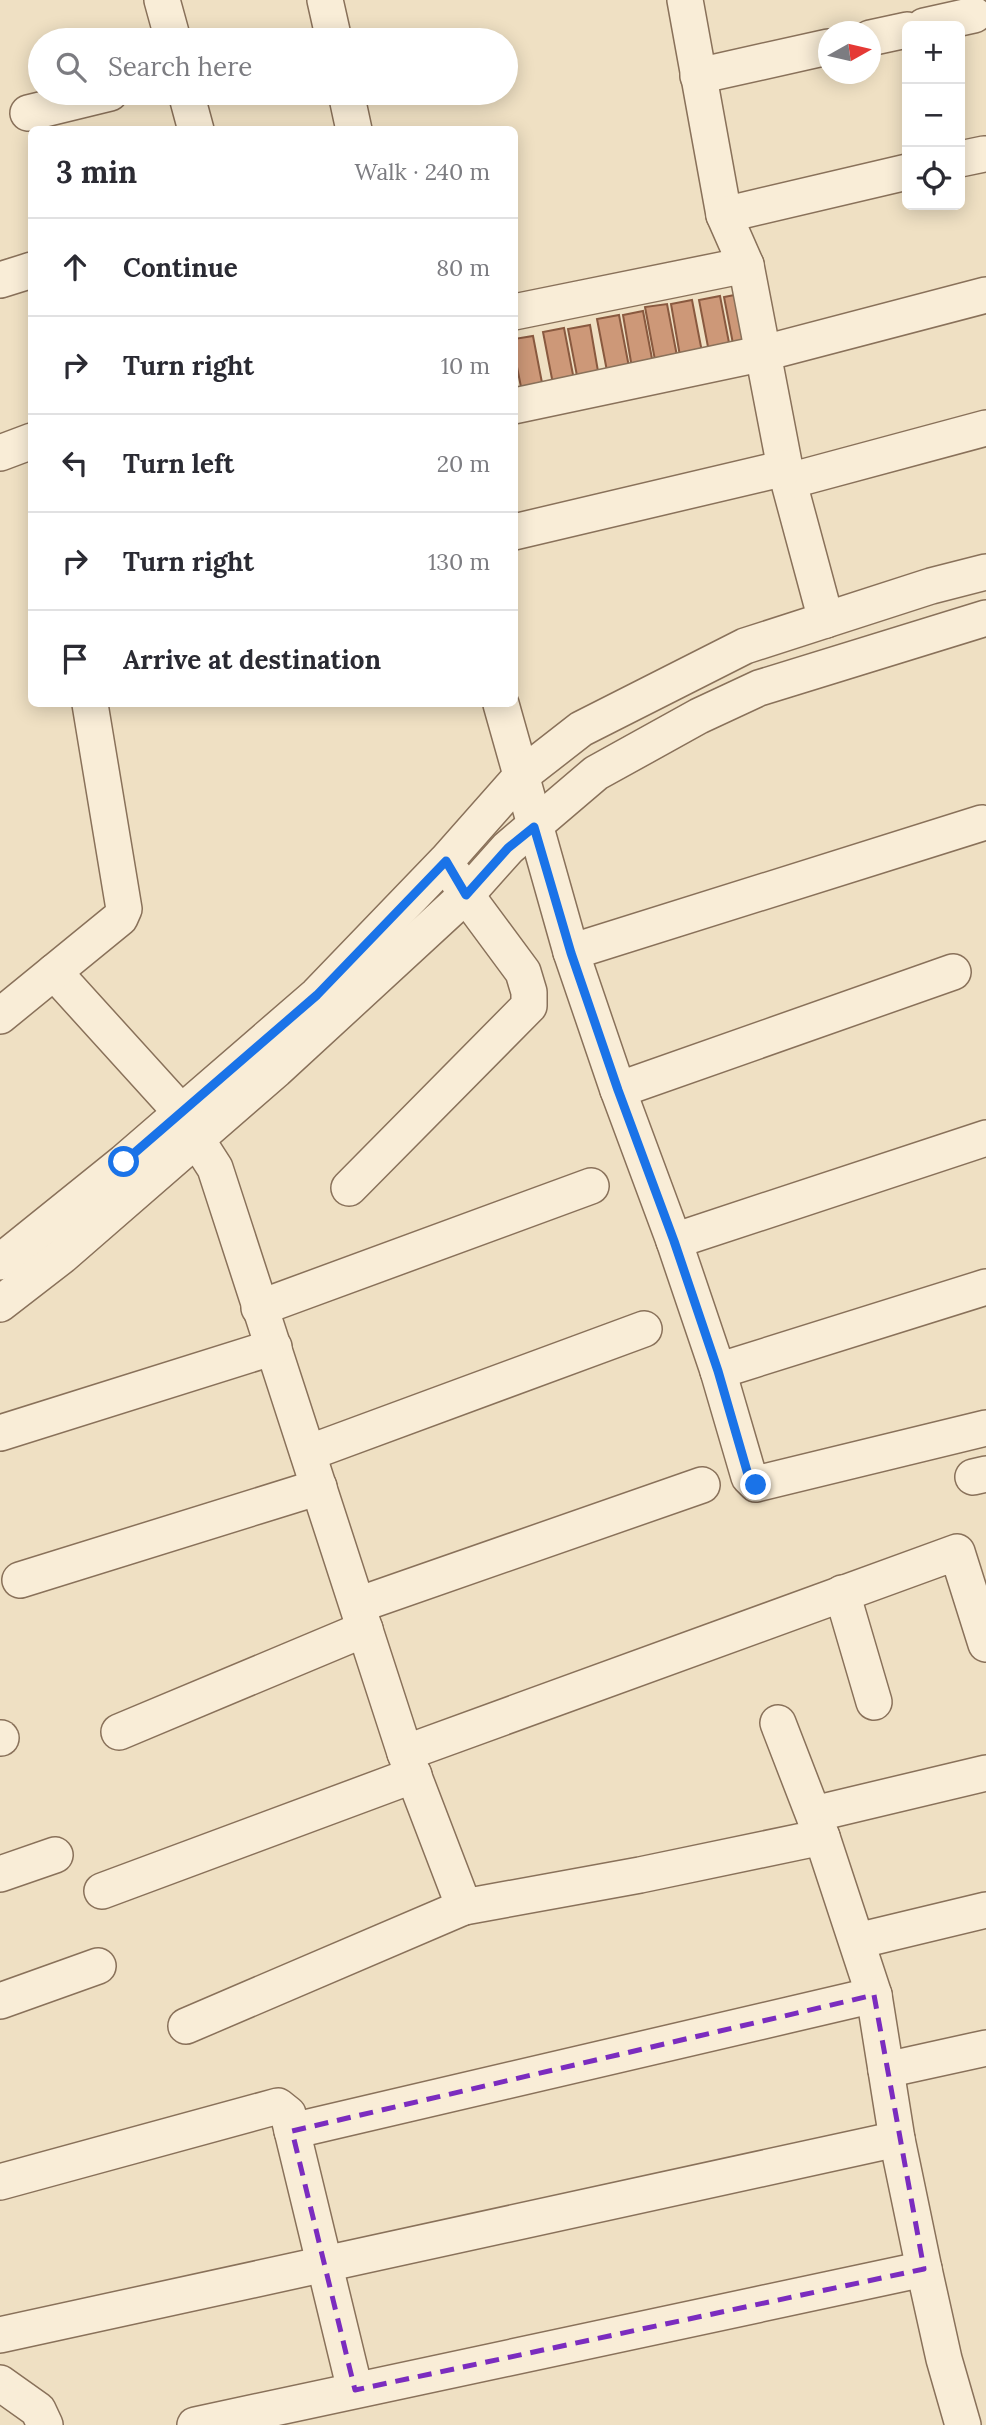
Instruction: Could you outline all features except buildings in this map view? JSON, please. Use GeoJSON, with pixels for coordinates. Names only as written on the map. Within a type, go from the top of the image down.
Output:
{"type":"FeatureCollection","features":[{"type":"Feature","properties":{"kind":"street"},"geometry":{"type":"LineString","coordinates":[[162,0],[170,28]]}},
{"type":"Feature","properties":{"kind":"street"},"geometry":{"type":"LineString","coordinates":[[325,0],[331,28]]}},
{"type":"Feature","properties":{"kind":"street"},"geometry":{"type":"LineString","coordinates":[[685,0],[724,215],[746,265],[787,475],[826,620]]}},
{"type":"Feature","properties":{"kind":"street"},"geometry":{"type":"LineString","coordinates":[[947,21],[974,15]]}},
{"type":"Feature","properties":{"kind":"street"},"geometry":{"type":"LineString","coordinates":[[881,36],[902,31]]}},
{"type":"Feature","properties":{"kind":"street"},"geometry":{"type":"LineString","coordinates":[[698,76],[818,49]]}},
{"type":"Feature","properties":{"kind":"street"},"geometry":{"type":"LineString","coordinates":[[28,113],[61,105]]}},
{"type":"Feature","properties":{"kind":"street"},"geometry":{"type":"LineString","coordinates":[[189,105],[195,126]]}},
{"type":"Feature","properties":{"kind":"street"},"geometry":{"type":"LineString","coordinates":[[349,105],[353,126]]}},
{"type":"Feature","properties":{"kind":"street"},"geometry":{"type":"LineString","coordinates":[[724,215],[902,173]]}},
{"type":"Feature","properties":{"kind":"street"},"geometry":{"type":"LineString","coordinates":[[518,311],[746,265]]}},
{"type":"Feature","properties":{"kind":"street"},"geometry":{"type":"LineString","coordinates":[[0,280],[28,271]]}},
{"type":"Feature","properties":{"kind":"street"},"geometry":{"type":"LineString","coordinates":[[518,405],[764,353],[986,295]]}},
{"type":"Feature","properties":{"kind":"street"},"geometry":{"type":"LineString","coordinates":[[518,531],[787,475],[986,428]]}},
{"type":"Feature","properties":{"kind":"street"},"geometry":{"type":"LineString","coordinates":[[0,453],[28,442]]}},
{"type":"Feature","properties":{"kind":"street"},"geometry":{"type":"LineString","coordinates":[[0,1304],[62,1256],[446,861],[523,775],[581,729],[745,646],[931,586],[986,572]]}},
{"type":"Feature","properties":{"kind":"street"},"geometry":{"type":"LineString","coordinates":[[0,1262],[124,1162],[189,1126],[276,1070],[466,895],[508,848],[596,773],[654,740],[759,688],[986,618]]}},
{"type":"Feature","properties":{"kind":"street"},"geometry":{"type":"LineString","coordinates":[[0,1016],[120,918],[124,909],[90,707]]}},
{"type":"Feature","properties":{"kind":"street"},"geometry":{"type":"LineString","coordinates":[[502,707],[571,953],[674,1241],[718,1371],[749,1478],[756,1485],[986,1428]]}},
{"type":"Feature","properties":{"kind":"street"},"geometry":{"type":"LineString","coordinates":[[571,953],[982,823]]}},
{"type":"Feature","properties":{"kind":"street"},"geometry":{"type":"LineString","coordinates":[[349,1188],[529,1006],[529,992],[523,972],[466,895],[446,861]]}},
{"type":"Feature","properties":{"kind":"street"},"geometry":{"type":"LineString","coordinates":[[54,972],[189,1126],[215,1168],[410,1764],[464,1908]]}},
{"type":"Feature","properties":{"kind":"street"},"geometry":{"type":"LineString","coordinates":[[618,1090],[953,972]]}},
{"type":"Feature","properties":{"kind":"street"},"geometry":{"type":"LineString","coordinates":[[674,1241],[986,1138]]}},
{"type":"Feature","properties":{"kind":"street"},"geometry":{"type":"LineString","coordinates":[[259,1308],[591,1186]]}},
{"type":"Feature","properties":{"kind":"street"},"geometry":{"type":"LineString","coordinates":[[718,1371],[986,1287]]}},
{"type":"Feature","properties":{"kind":"street"},"geometry":{"type":"LineString","coordinates":[[308,1453],[644,1329]]}},
{"type":"Feature","properties":{"kind":"street"},"geometry":{"type":"LineString","coordinates":[[0,1433],[274,1347]]}},
{"type":"Feature","properties":{"kind":"street"},"geometry":{"type":"LineString","coordinates":[[119,1732],[361,1617],[702,1485]]}},
{"type":"Feature","properties":{"kind":"street"},"geometry":{"type":"LineString","coordinates":[[20,1580],[319,1487]]}},
{"type":"Feature","properties":{"kind":"street"},"geometry":{"type":"LineString","coordinates":[[102,1891],[410,1764],[842,1593],[957,1552],[986,1644]]}},
{"type":"Feature","properties":{"kind":"street"},"geometry":{"type":"LineString","coordinates":[[842,1593],[874,1702]]}},
{"type":"Feature","properties":{"kind":"street"},"geometry":{"type":"LineString","coordinates":[[778,1723],[818,1826],[874,1995],[897,2139],[923,2269],[963,2425]]}},
{"type":"Feature","properties":{"kind":"street"},"geometry":{"type":"LineString","coordinates":[[186,2026],[464,1908],[640,1875],[818,1826],[986,1773]]}},
{"type":"Feature","properties":{"kind":"street"},"geometry":{"type":"LineString","coordinates":[[0,1874],[55,1855]]}},
{"type":"Feature","properties":{"kind":"street"},"geometry":{"type":"LineString","coordinates":[[857,1941],[986,1910]]}},
{"type":"Feature","properties":{"kind":"street"},"geometry":{"type":"LineString","coordinates":[[0,2001],[99,1966]]}},
{"type":"Feature","properties":{"kind":"street"},"geometry":{"type":"LineString","coordinates":[[292,2131],[874,1995]]}},
{"type":"Feature","properties":{"kind":"street"},"geometry":{"type":"LineString","coordinates":[[886,2070],[986,2048]]}},
{"type":"Feature","properties":{"kind":"street"},"geometry":{"type":"LineString","coordinates":[[0,2182],[278,2106],[288,2114],[355,2390]]}},
{"type":"Feature","properties":{"kind":"street"},"geometry":{"type":"LineString","coordinates":[[0,2335],[897,2139]]}},
{"type":"Feature","properties":{"kind":"street"},"geometry":{"type":"LineString","coordinates":[[195,2425],[923,2269]]}},
{"type":"Feature","properties":{"kind":"street"},"geometry":{"type":"LineString","coordinates":[[0,2384],[38,2410],[45,2425]]}},
{"type":"Feature","properties":{"kind":"highlighted area"},"geometry":{"type":"Polygon","coordinates":[[[874,1995],[924,2269],[355,2390],[292,2131],[874,1995]]]}},
{"type":"Feature","properties":{"kind":"route"},"geometry":{"type":"LineString","coordinates":[[124,1162],[317,995],[446,861],[466,895],[508,848],[534,827],[571,953],[674,1241],[718,1371],[749,1478],[756,1485]]}}]}
